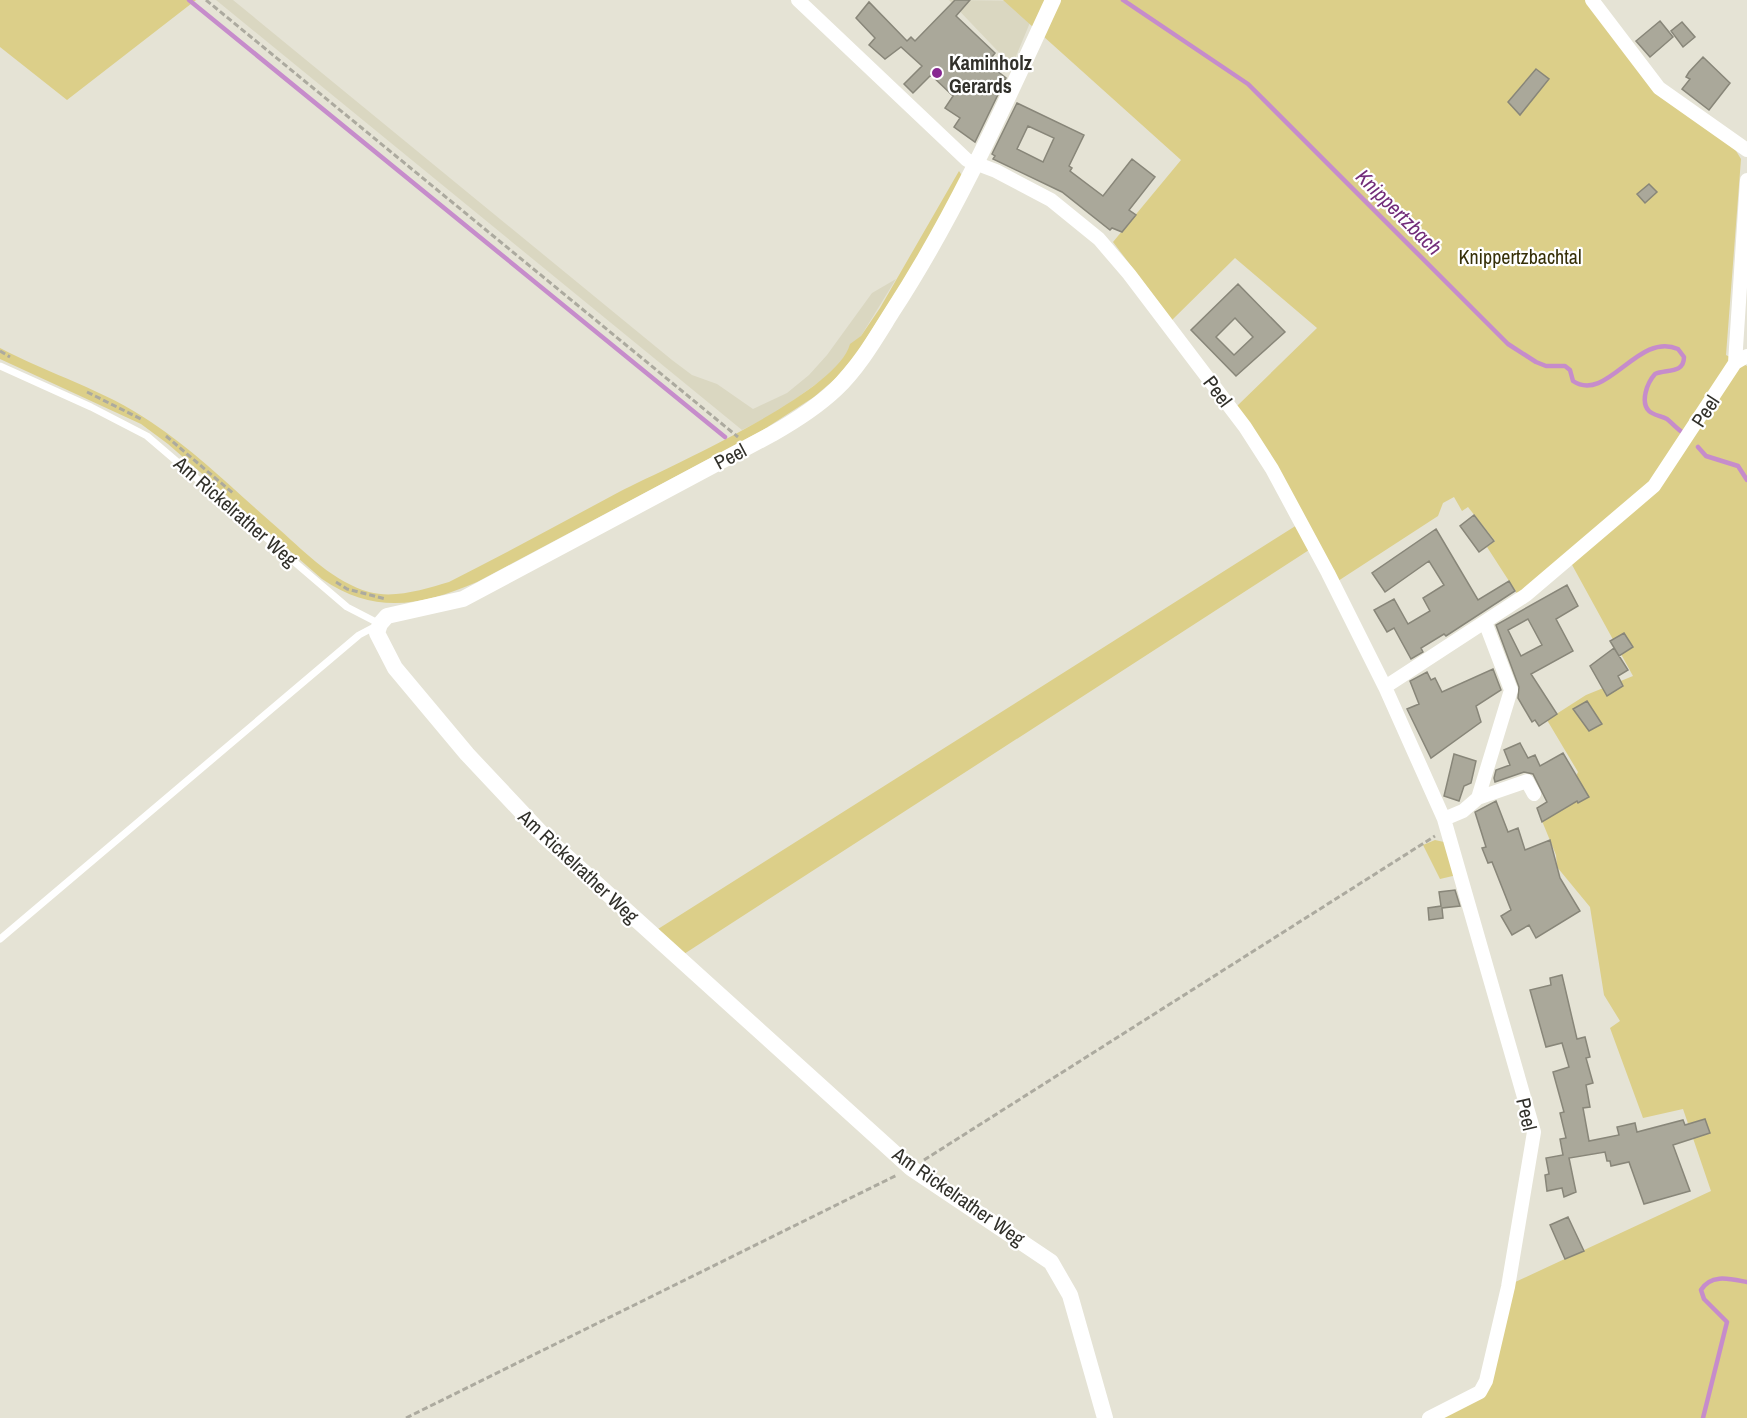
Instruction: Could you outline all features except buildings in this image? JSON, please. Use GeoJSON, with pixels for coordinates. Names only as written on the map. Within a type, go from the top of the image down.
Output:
{"type":"FeatureCollection","features":[{"type":"Feature","properties":{"kind":"street","name":"Peel"},"geometry":{"type":"LineString","coordinates":[[798,0],[966,160],[996,171],[1068,212],[1099,239],[1130,274],[1245,427],[1272,469],[1385,687],[1445,824],[1534,1132],[1508,1287],[1486,1381],[1480,1392],[1429,1418]]}},
{"type":"Feature","properties":{"kind":"street","name":"Peel"},"geometry":{"type":"LineString","coordinates":[[380,624],[392,614],[463,599],[745,438],[805,415],[836,389],[864,356],[915,278],[1053,0]]}},
{"type":"Feature","properties":{"kind":"street"},"geometry":{"type":"LineString","coordinates":[[1592,0],[1659,88],[1747,150]]}},
{"type":"Feature","properties":{"kind":"street"},"geometry":{"type":"LineString","coordinates":[[1741,360],[1747,180]]}},
{"type":"Feature","properties":{"kind":"street","name":"Peel"},"geometry":{"type":"LineString","coordinates":[[1385,687],[1526,595],[1654,486],[1741,360]]}},
{"type":"Feature","properties":{"kind":"street"},"geometry":{"type":"LineString","coordinates":[[1478,798],[1511,690],[1485,622]]}},
{"type":"Feature","properties":{"kind":"street","name":"Am Rickelrather Weg"},"geometry":{"type":"LineString","coordinates":[[380,624],[378,639],[395,668],[467,754],[545,837],[911,1168],[1051,1262],[1070,1295],[1105,1418]]}},
{"type":"Feature","properties":{"kind":"street"},"geometry":{"type":"LineString","coordinates":[[1445,824],[1478,798],[1527,781],[1534,794]]}},
{"type":"Feature","properties":{"kind":"lane","name":"Am Rickelrather Weg"},"geometry":{"type":"LineString","coordinates":[[0,366],[100,411],[147,436],[347,607],[380,624]]}},
{"type":"Feature","properties":{"kind":"lane"},"geometry":{"type":"LineString","coordinates":[[0,939],[359,635],[380,624]]}},
{"type":"Feature","properties":{"kind":"path"},"geometry":{"type":"LineString","coordinates":[[206,0],[745,438]]}},
{"type":"Feature","properties":{"kind":"path"},"geometry":{"type":"LineString","coordinates":[[0,351],[17,361]]}},
{"type":"Feature","properties":{"kind":"path"},"geometry":{"type":"LineString","coordinates":[[84,390],[143,420]]}},
{"type":"Feature","properties":{"kind":"path"},"geometry":{"type":"LineString","coordinates":[[162,433],[242,501]]}},
{"type":"Feature","properties":{"kind":"path"},"geometry":{"type":"LineString","coordinates":[[729,442],[745,438]]}},
{"type":"Feature","properties":{"kind":"path"},"geometry":{"type":"LineString","coordinates":[[328,576],[347,589],[366,596],[394,599]]}},
{"type":"Feature","properties":{"kind":"path"},"geometry":{"type":"LineString","coordinates":[[406,1418],[911,1168],[1445,824]]}},
{"type":"Feature","properties":{"kind":"shaded area"},"geometry":{"type":"Polygon","coordinates":[[[216,0],[233,0],[672,360],[692,375],[717,384],[753,409],[787,393],[809,375],[827,355],[872,293],[896,279],[861,336],[834,371],[776,413],[742,430],[216,0]]]}},
{"type":"Feature","properties":{"kind":"shaded area"},"geometry":{"type":"Polygon","coordinates":[[[949,0],[1039,1],[1012,66],[949,0]]]}},
{"type":"Feature","properties":{"kind":"green space"},"geometry":{"type":"Polygon","coordinates":[[[0,0],[196,0],[67,100],[0,47],[0,0]]]}},
{"type":"Feature","properties":{"kind":"green space","name":"Knippertzbachtal"},"geometry":{"type":"Polygon","coordinates":[[[1003,0],[1587,0],[1655,91],[1733,146],[1741,159],[1726,355],[1747,366],[1747,1418],[1429,1418],[1480,1392],[1511,1284],[1711,1191],[1683,1109],[1643,1118],[1610,1028],[1620,1021],[1604,995],[1590,907],[1557,867],[1556,855],[1542,821],[1561,808],[1578,772],[1547,720],[1586,695],[1633,676],[1571,563],[1518,595],[1487,547],[1495,541],[1468,507],[1462,511],[1454,497],[1443,503],[1438,516],[1338,581],[1236,407],[1317,328],[1235,258],[1172,320],[1113,242],[1181,160],[1003,0]]]}},
{"type":"Feature","properties":{"kind":"green space"},"geometry":{"type":"Polygon","coordinates":[[[959,171],[963,177],[913,265],[857,353],[835,379],[814,397],[763,430],[477,582],[437,597],[417,601],[398,603],[361,598],[322,579],[168,444],[141,424],[0,359],[0,348],[96,391],[151,422],[201,460],[311,558],[344,581],[379,594],[410,592],[449,582],[471,571],[619,492],[748,427],[815,385],[838,364],[850,344],[861,336],[880,308],[959,171]]]}},
{"type":"Feature","properties":{"kind":"green space"},"geometry":{"type":"Polygon","coordinates":[[[1297,525],[1309,550],[684,954],[658,929],[1297,525]]]}},
{"type":"Feature","properties":{"kind":"green space"},"geometry":{"type":"Polygon","coordinates":[[[1435,840],[1444,842],[1457,875],[1440,879],[1423,845],[1435,840]]]}},
{"type":"Feature","properties":{"kind":"waterway"},"geometry":{"type":"LineString","coordinates":[[189,0],[725,437]]}},
{"type":"Feature","properties":{"kind":"waterway","name":"Knippertzbach"},"geometry":{"type":"LineString","coordinates":[[1123,0],[1248,84],[1508,344],[1536,362],[1546,366],[1565,366],[1570,370],[1573,381],[1586,385],[1598,383],[1611,376],[1636,357],[1650,350],[1663,346],[1678,349],[1684,357],[1681,366],[1678,369],[1655,374],[1647,387],[1645,403],[1651,412],[1667,419],[1682,432]]}},
{"type":"Feature","properties":{"kind":"waterway","name":"Knippertzbach"},"geometry":{"type":"LineString","coordinates":[[1698,447],[1706,456],[1738,466],[1747,480]]}},
{"type":"Feature","properties":{"kind":"waterway","name":"Knippertzbach"},"geometry":{"type":"LineString","coordinates":[[1703,1418],[1727,1322],[1704,1299],[1701,1290],[1710,1281],[1716,1279],[1747,1282]]}},
{"type":"Feature","properties":{"kind":"place","name":"Kaminholz Gerards"},"geometry":{"type":"Point","coordinates":[937,73]}}]}
